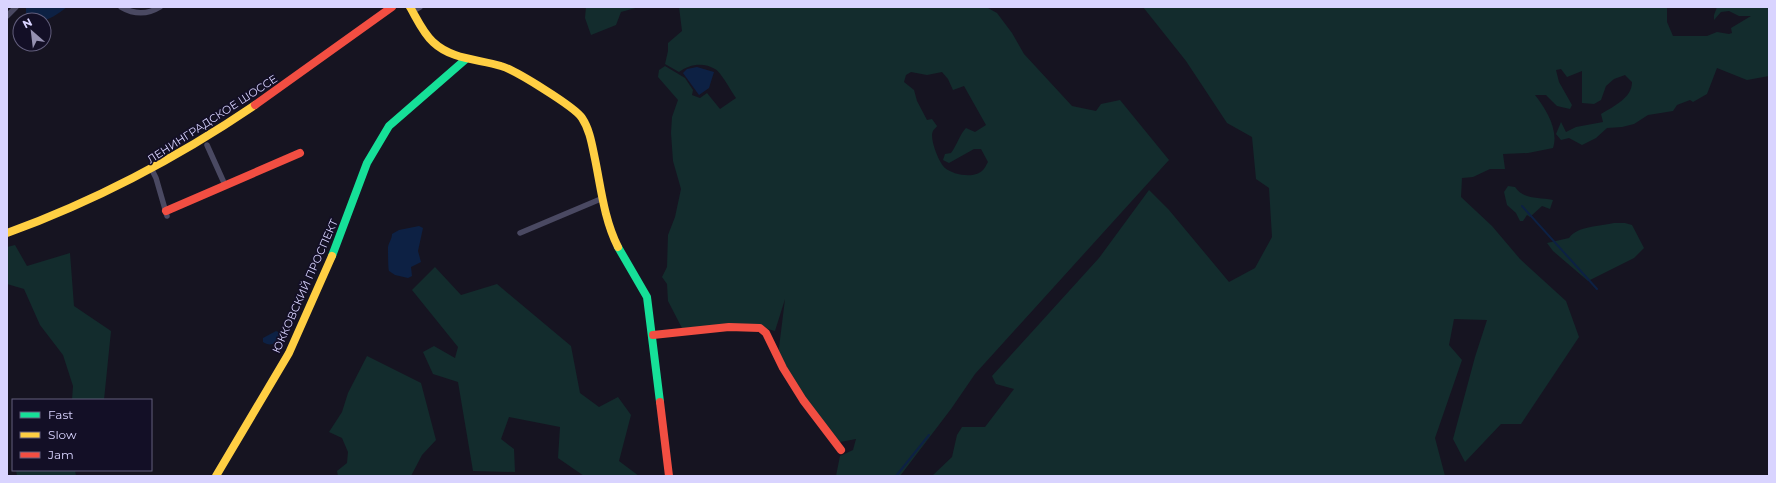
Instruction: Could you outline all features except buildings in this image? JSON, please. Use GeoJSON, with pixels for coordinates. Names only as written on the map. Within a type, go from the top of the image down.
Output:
{"type":"FeatureCollection","features":[{"type":"Feature","properties":{"kind":"street"},"geometry":{"type":"LineString","coordinates":[[7,16],[16,7]]}},
{"type":"Feature","properties":{"kind":"street"},"geometry":{"type":"LineString","coordinates":[[121,7],[134,13],[144,13],[160,7]]}},
{"type":"Feature","properties":{"kind":"street","name":"ЛЕНИНГРАДСКОЕ ШОССЕ"},"geometry":{"type":"LineString","coordinates":[[7,233],[52,218],[152,170],[182,153],[250,109],[365,28],[392,7]]}},
{"type":"Feature","properties":{"kind":"street"},"geometry":{"type":"LineString","coordinates":[[414,8],[423,29],[434,43],[455,55],[466,59],[502,66],[566,103],[582,118],[590,136],[607,219],[617,245],[647,297],[653,335],[669,476]]}},
{"type":"Feature","properties":{"kind":"street","name":"ЮККОВСКИЙ ПРОСПЕКТ"},"geometry":{"type":"LineString","coordinates":[[216,476],[289,353],[336,248],[367,163],[374,151],[389,126],[466,59]]}},
{"type":"Feature","properties":{"kind":"street"},"geometry":{"type":"LineString","coordinates":[[207,145],[225,185]]}},
{"type":"Feature","properties":{"kind":"street"},"geometry":{"type":"LineString","coordinates":[[152,170],[166,214],[225,185],[300,153]]}},
{"type":"Feature","properties":{"kind":"street"},"geometry":{"type":"LineString","coordinates":[[520,233],[603,198]]}},
{"type":"Feature","properties":{"kind":"street"},"geometry":{"type":"LineString","coordinates":[[653,335],[729,328],[760,328],[766,333],[783,368],[803,400],[841,450]]}},
{"type":"Feature","properties":{"kind":"green space"},"geometry":{"type":"Polygon","coordinates":[[[586,7],[639,7],[621,12],[616,25],[591,35],[585,18],[586,7]]]}},
{"type":"Feature","properties":{"kind":"green space"},"geometry":{"type":"Polygon","coordinates":[[[679,7],[986,7],[997,13],[1012,33],[1024,54],[1072,106],[1096,111],[1101,104],[1120,100],[1169,160],[975,374],[951,409],[900,476],[836,476],[840,456],[853,450],[856,439],[840,442],[813,413],[778,356],[785,299],[775,331],[753,325],[684,332],[668,301],[667,284],[662,277],[667,267],[668,235],[675,217],[681,189],[673,161],[671,133],[672,117],[678,100],[658,77],[659,70],[665,66],[685,78],[693,90],[692,95],[700,98],[707,93],[720,109],[736,98],[720,74],[711,67],[706,65],[697,65],[687,67],[679,72],[665,64],[668,43],[682,31],[679,7]],[[911,72],[906,75],[904,82],[914,90],[917,101],[927,120],[932,119],[937,126],[933,131],[932,139],[940,161],[945,168],[953,173],[970,175],[979,173],[984,169],[988,162],[981,149],[974,149],[949,163],[943,160],[945,154],[951,153],[966,128],[975,132],[986,125],[964,86],[953,90],[948,79],[942,72],[927,75],[911,72]]]}},
{"type":"Feature","properties":{"kind":"green space"},"geometry":{"type":"Polygon","coordinates":[[[1143,7],[1667,7],[1667,22],[1673,36],[1707,36],[1717,32],[1732,33],[1731,28],[1751,16],[1739,16],[1729,11],[1721,12],[1714,20],[1717,7],[1769,7],[1769,76],[1747,80],[1717,68],[1707,94],[1693,102],[1690,100],[1677,105],[1673,111],[1648,115],[1634,124],[1622,127],[1607,128],[1596,138],[1582,145],[1569,138],[1561,140],[1556,134],[1561,122],[1566,132],[1576,127],[1603,122],[1601,114],[1617,105],[1626,97],[1631,88],[1632,82],[1625,75],[1614,79],[1606,86],[1601,100],[1594,104],[1582,103],[1582,71],[1567,77],[1561,69],[1556,70],[1559,82],[1572,105],[1570,109],[1557,106],[1546,95],[1535,95],[1547,113],[1553,127],[1553,148],[1528,153],[1503,154],[1505,169],[1490,169],[1473,177],[1462,178],[1461,197],[1492,226],[1520,259],[1566,301],[1579,337],[1521,424],[1501,424],[1465,462],[1453,439],[1475,357],[1487,320],[1454,319],[1449,345],[1462,360],[1435,438],[1445,476],[932,476],[952,457],[957,435],[962,427],[985,427],[1014,389],[996,384],[992,376],[1099,258],[1149,190],[1169,210],[1229,282],[1255,268],[1272,237],[1269,188],[1256,179],[1252,137],[1227,123],[1186,61],[1143,7]]]}},
{"type":"Feature","properties":{"kind":"green space"},"geometry":{"type":"Polygon","coordinates":[[[1508,186],[1515,187],[1527,196],[1553,200],[1550,209],[1542,206],[1530,217],[1527,215],[1523,221],[1520,221],[1516,213],[1507,205],[1504,192],[1508,186]]]}},
{"type":"Feature","properties":{"kind":"green space"},"geometry":{"type":"Polygon","coordinates":[[[1614,223],[1625,223],[1632,225],[1644,248],[1634,258],[1588,281],[1553,251],[1547,243],[1569,238],[1573,234],[1583,229],[1614,223]]]}},
{"type":"Feature","properties":{"kind":"green space"},"geometry":{"type":"Polygon","coordinates":[[[15,245],[27,266],[70,253],[74,306],[111,331],[104,399],[72,399],[73,386],[63,355],[40,325],[24,289],[7,284],[7,247],[15,245]]]}},
{"type":"Feature","properties":{"kind":"green space"},"geometry":{"type":"Polygon","coordinates":[[[435,267],[461,295],[497,284],[571,346],[580,393],[599,407],[618,397],[631,415],[619,461],[639,476],[584,476],[558,458],[560,427],[509,417],[501,439],[514,449],[515,472],[473,471],[458,382],[433,374],[423,352],[434,346],[455,358],[458,347],[412,290],[435,267]]]}},
{"type":"Feature","properties":{"kind":"green space"},"geometry":{"type":"Polygon","coordinates":[[[367,356],[421,383],[436,440],[422,455],[411,476],[338,476],[337,471],[347,463],[348,452],[342,438],[329,432],[342,412],[348,393],[367,356]]]}},
{"type":"Feature","properties":{"kind":"green space"},"geometry":{"type":"Polygon","coordinates":[[[16,471],[75,471],[76,476],[17,476],[16,471]]]}},
{"type":"Feature","properties":{"kind":"water"},"geometry":{"type":"Polygon","coordinates":[[[26,7],[67,7],[52,17],[52,12],[26,12],[26,7]]]}},
{"type":"Feature","properties":{"kind":"water"},"geometry":{"type":"Polygon","coordinates":[[[697,67],[714,72],[709,88],[699,95],[683,73],[687,69],[697,67]]]}},
{"type":"Feature","properties":{"kind":"water"},"geometry":{"type":"Polygon","coordinates":[[[419,226],[423,228],[418,251],[421,262],[411,267],[412,276],[408,278],[395,275],[389,271],[388,267],[388,247],[392,234],[399,230],[419,226]]]}},
{"type":"Feature","properties":{"kind":"water"},"geometry":{"type":"Polygon","coordinates":[[[276,331],[281,333],[279,339],[275,343],[266,344],[263,342],[263,338],[276,331]]]}},
{"type":"Feature","properties":{"kind":"waterway"},"geometry":{"type":"LineString","coordinates":[[1522,206],[1597,289]]}},
{"type":"Feature","properties":{"kind":"waterway"},"geometry":{"type":"LineString","coordinates":[[896,476],[929,435]]}},
{"type":"Feature","properties":{"kind":"traffic: fast"},"geometry":{"type":"LineString","coordinates":[[332,256],[367,163],[389,126],[466,59]]}},
{"type":"Feature","properties":{"kind":"traffic: fast"},"geometry":{"type":"LineString","coordinates":[[618,247],[647,297],[660,402]]}},
{"type":"Feature","properties":{"kind":"traffic: slow"},"geometry":{"type":"LineString","coordinates":[[410,7],[420,26],[440,48],[457,56],[508,69],[531,81],[557,98],[582,118],[590,138],[609,226],[618,247]]}},
{"type":"Feature","properties":{"kind":"traffic: slow"},"geometry":{"type":"LineString","coordinates":[[7,233],[72,207],[135,177],[196,143],[255,105]]}},
{"type":"Feature","properties":{"kind":"traffic: slow"},"geometry":{"type":"LineString","coordinates":[[216,476],[289,353],[332,256]]}},
{"type":"Feature","properties":{"kind":"traffic: jam"},"geometry":{"type":"LineString","coordinates":[[255,105],[392,7]]}},
{"type":"Feature","properties":{"kind":"traffic: jam"},"geometry":{"type":"LineString","coordinates":[[166,211],[300,153]]}},
{"type":"Feature","properties":{"kind":"traffic: jam"},"geometry":{"type":"LineString","coordinates":[[653,335],[729,327],[760,328],[766,333],[783,368],[803,400],[841,450]]}},
{"type":"Feature","properties":{"kind":"traffic: jam"},"geometry":{"type":"LineString","coordinates":[[660,402],[669,476]]}}]}
